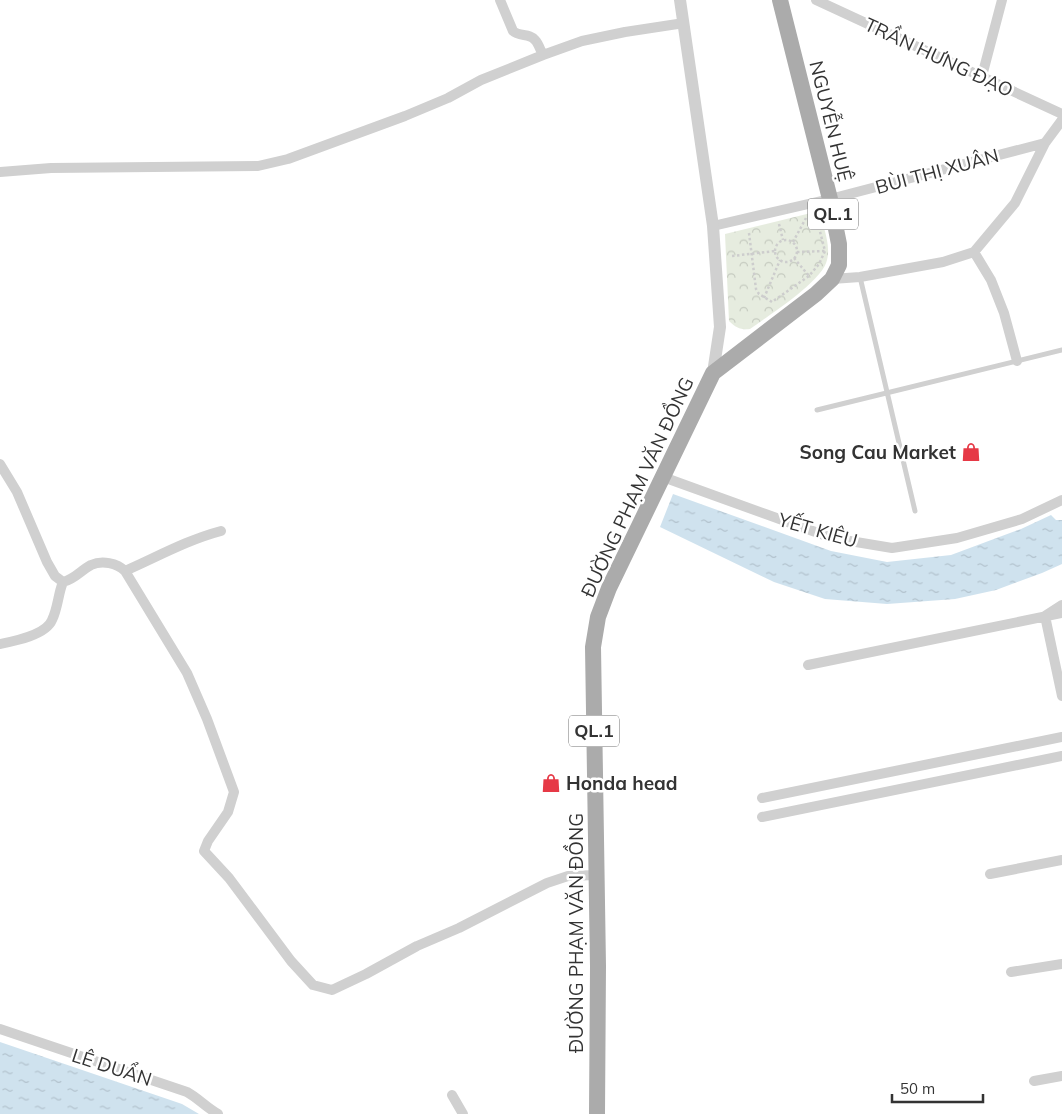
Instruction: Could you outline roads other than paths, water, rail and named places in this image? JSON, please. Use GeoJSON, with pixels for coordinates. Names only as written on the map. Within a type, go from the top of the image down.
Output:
{"type":"FeatureCollection","features":[{"type":"Feature","properties":{"kind":"main road","name":"NGUYỄN HUỆ"},"geometry":{"type":"LineString","coordinates":[[780,0],[830,199],[839,244],[839,265],[832,279]]}},
{"type":"Feature","properties":{"kind":"main road","name":"QL.1"},"geometry":{"type":"LineString","coordinates":[[713,374],[816,294],[832,279]]}},
{"type":"Feature","properties":{"kind":"main road","name":"ĐƯỜNG PHẠM VĂN ĐỒNG"},"geometry":{"type":"LineString","coordinates":[[598,1114],[593,647],[598,617],[609,588],[713,374]]}},
{"type":"Feature","properties":{"kind":"street"},"geometry":{"type":"LineString","coordinates":[[500,0],[513,32],[517,35],[536,40],[543,55]]}},
{"type":"Feature","properties":{"kind":"street","name":"ĐƯỜNG PHẠM VĂN ĐỒNG"},"geometry":{"type":"LineString","coordinates":[[680,0],[713,226],[720,327],[713,374]]}},
{"type":"Feature","properties":{"kind":"street","name":"TRẦN HƯNG ĐẠO"},"geometry":{"type":"LineString","coordinates":[[816,0],[1062,114]]}},
{"type":"Feature","properties":{"kind":"street"},"geometry":{"type":"LineString","coordinates":[[982,76],[1002,0]]}},
{"type":"Feature","properties":{"kind":"street"},"geometry":{"type":"LineString","coordinates":[[0,172],[51,168],[258,166],[288,159],[405,116],[448,98],[481,80],[582,41],[624,32],[684,23]]}},
{"type":"Feature","properties":{"kind":"street"},"geometry":{"type":"LineString","coordinates":[[832,279],[860,277],[943,262],[974,252],[1015,203],[1045,143],[1062,120]]}},
{"type":"Feature","properties":{"kind":"street","name":"BÙI THỊ XUÂN"},"geometry":{"type":"LineString","coordinates":[[713,226],[830,199],[1045,143]]}},
{"type":"Feature","properties":{"kind":"street"},"geometry":{"type":"LineString","coordinates":[[974,252],[991,280],[1004,313],[1017,361]]}},
{"type":"Feature","properties":{"kind":"street"},"geometry":{"type":"LineString","coordinates":[[0,464],[17,492],[47,562],[55,576],[62,582]]}},
{"type":"Feature","properties":{"kind":"street","name":"YẾT KIÊU"},"geometry":{"type":"LineString","coordinates":[[663,477],[832,538],[892,548],[957,538],[1022,520],[1062,500]]}},
{"type":"Feature","properties":{"kind":"street"},"geometry":{"type":"LineString","coordinates":[[125,571],[200,537],[221,531]]}},
{"type":"Feature","properties":{"kind":"street"},"geometry":{"type":"LineString","coordinates":[[62,582],[70,580],[92,564],[112,563],[120,566],[125,571],[187,673],[207,719],[234,792],[228,812],[208,841],[204,851],[229,878],[291,961],[312,985],[332,990],[546,883],[568,876],[596,875]]}},
{"type":"Feature","properties":{"kind":"street"},"geometry":{"type":"LineString","coordinates":[[0,644],[29,636],[45,629],[52,621],[62,582]]}},
{"type":"Feature","properties":{"kind":"street"},"geometry":{"type":"LineString","coordinates":[[1045,616],[1062,605]]}},
{"type":"Feature","properties":{"kind":"street"},"geometry":{"type":"LineString","coordinates":[[808,665],[1062,613]]}},
{"type":"Feature","properties":{"kind":"street"},"geometry":{"type":"LineString","coordinates":[[1045,616],[1062,696]]}},
{"type":"Feature","properties":{"kind":"street"},"geometry":{"type":"LineString","coordinates":[[762,798],[1062,737]]}},
{"type":"Feature","properties":{"kind":"street"},"geometry":{"type":"LineString","coordinates":[[762,817],[1062,756]]}},
{"type":"Feature","properties":{"kind":"street"},"geometry":{"type":"LineString","coordinates":[[990,874],[1062,860]]}},
{"type":"Feature","properties":{"kind":"street"},"geometry":{"type":"LineString","coordinates":[[1011,972],[1062,964]]}},
{"type":"Feature","properties":{"kind":"street","name":"LÊ DUẨN"},"geometry":{"type":"LineString","coordinates":[[0,1029],[187,1092],[218,1114]]}},
{"type":"Feature","properties":{"kind":"street"},"geometry":{"type":"LineString","coordinates":[[1034,1081],[1062,1076]]}},
{"type":"Feature","properties":{"kind":"street"},"geometry":{"type":"LineString","coordinates":[[452,1095],[463,1114]]}},
{"type":"Feature","properties":{"kind":"lane"},"geometry":{"type":"LineString","coordinates":[[860,277],[915,511]]}},
{"type":"Feature","properties":{"kind":"lane"},"geometry":{"type":"LineString","coordinates":[[817,410],[1062,350]]}},
{"type":"Feature","properties":{"kind":"water"},"geometry":{"type":"Polygon","coordinates":[[[673,494],[831,551],[887,562],[951,555],[1021,529],[1051,515],[1056,520],[1062,520],[1062,564],[996,590],[955,599],[887,604],[825,599],[774,582],[660,527],[673,494]]]}},
{"type":"Feature","properties":{"kind":"water"},"geometry":{"type":"Polygon","coordinates":[[[0,1042],[182,1104],[199,1114],[0,1114],[0,1042]]]}},
{"type":"Feature","properties":{"kind":"place","name":"Song Cau Market"},"geometry":{"type":"Point","coordinates":[971,452]}},
{"type":"Feature","properties":{"kind":"place","name":"Honda head"},"geometry":{"type":"Point","coordinates":[551,783]}}]}
